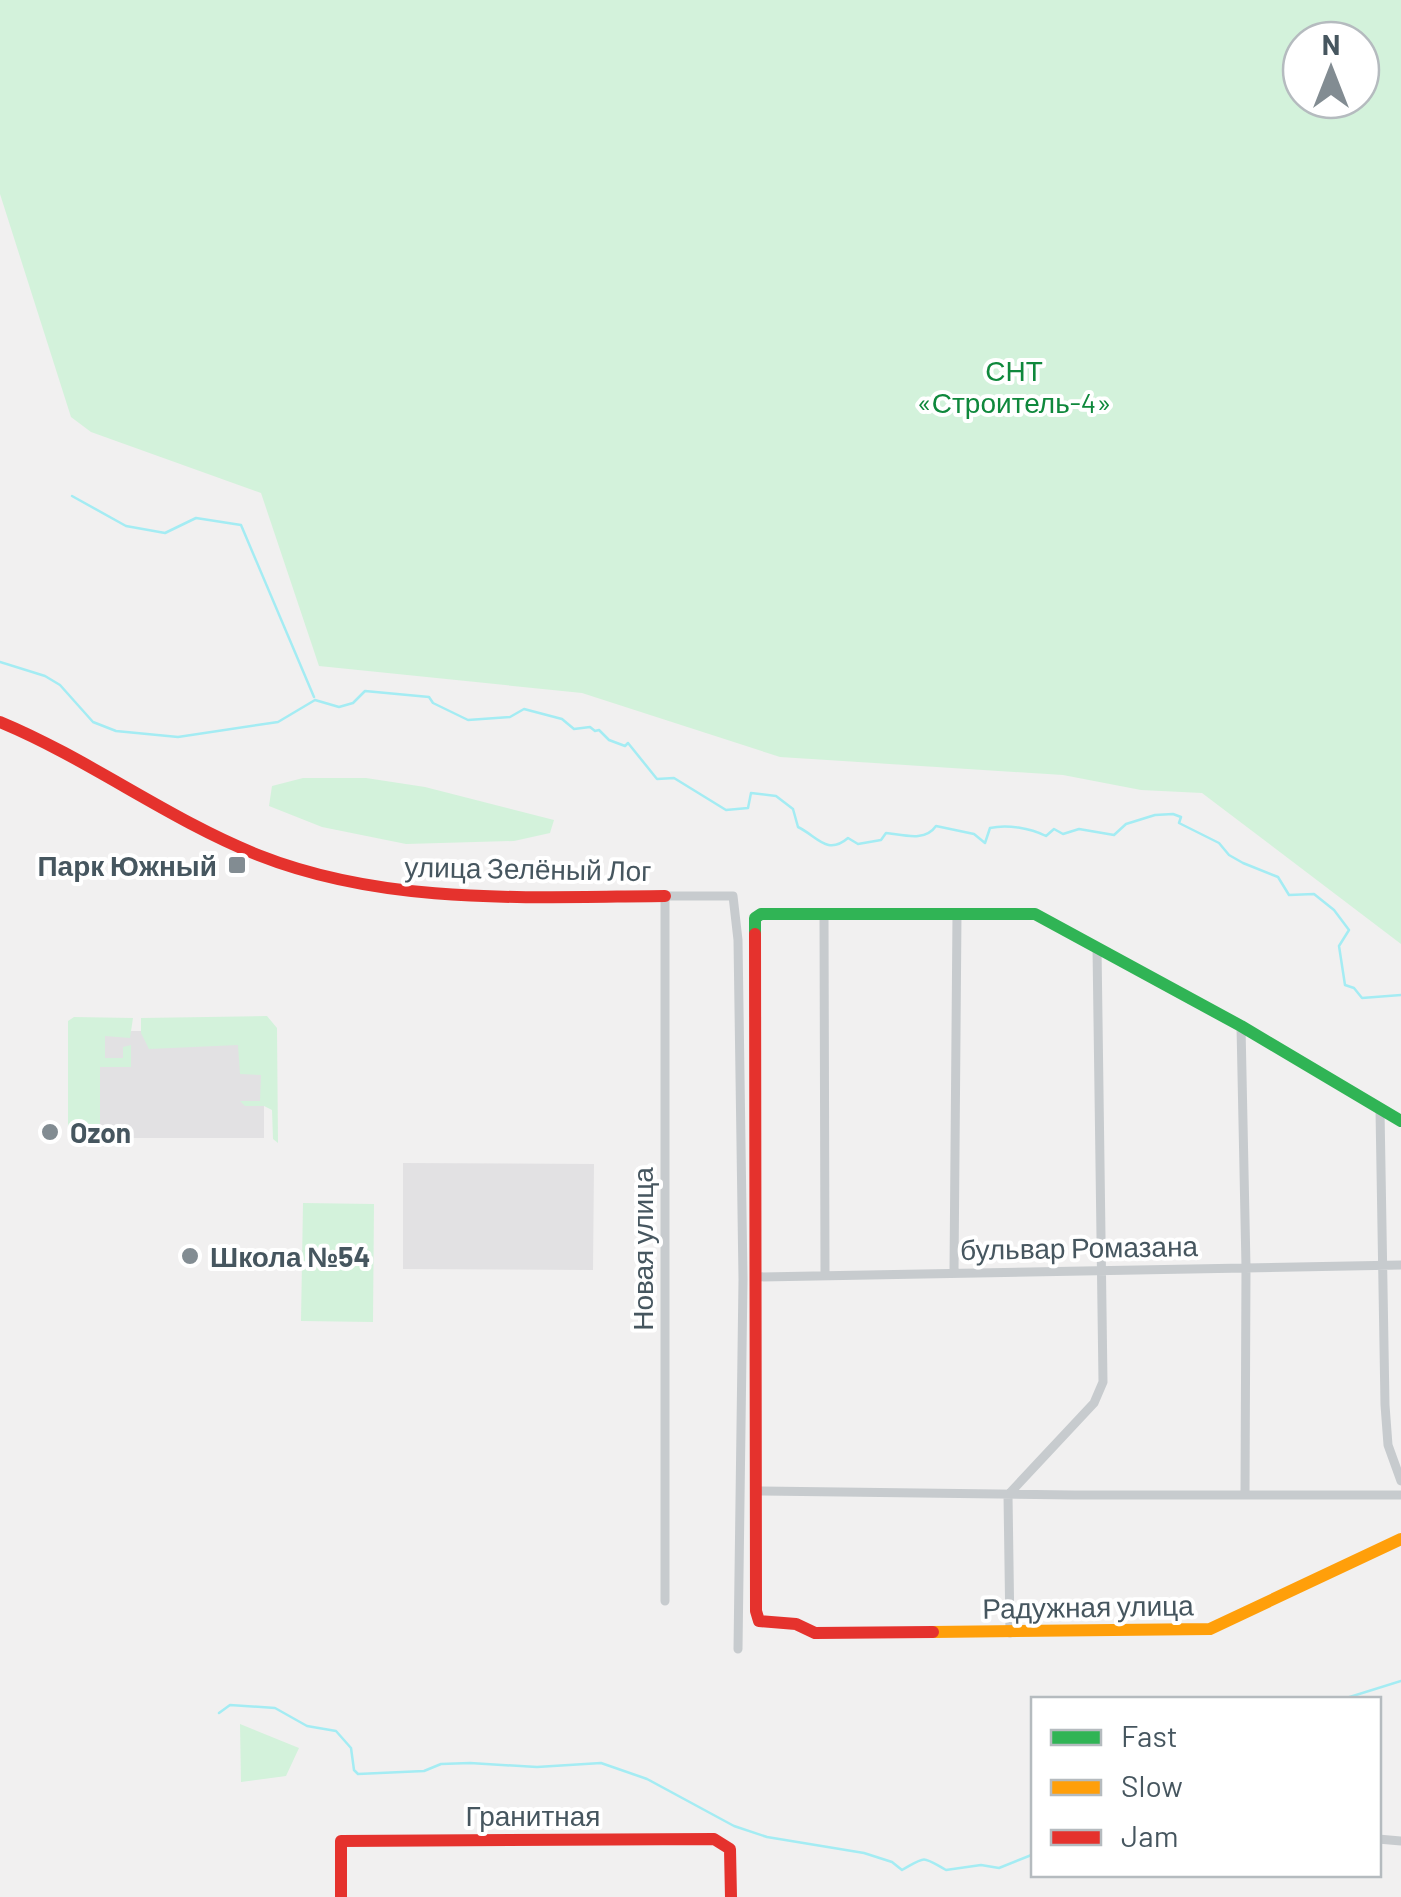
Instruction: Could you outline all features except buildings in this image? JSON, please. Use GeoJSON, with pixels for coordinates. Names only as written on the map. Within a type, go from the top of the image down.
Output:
{"type":"FeatureCollection","features":[{"type":"Feature","properties":{"kind":"street","name":"улица Зелёный Лог"},"geometry":{"type":"LineString","coordinates":[[0,722],[61,750],[225,841],[262,857],[347,882],[406,893],[466,896],[733,896],[738,940],[742,1280],[738,1648]]}},
{"type":"Feature","properties":{"kind":"street","name":"Новая улица"},"geometry":{"type":"LineString","coordinates":[[665,1601],[666,896]]}},
{"type":"Feature","properties":{"kind":"street"},"geometry":{"type":"LineString","coordinates":[[1401,1121],[1241,1026],[1035,914],[761,914],[754,920],[757,1491],[1401,1494]]}},
{"type":"Feature","properties":{"kind":"street"},"geometry":{"type":"LineString","coordinates":[[824,914],[825,1274]]}},
{"type":"Feature","properties":{"kind":"street"},"geometry":{"type":"LineString","coordinates":[[954,1272],[956,914]]}},
{"type":"Feature","properties":{"kind":"street"},"geometry":{"type":"LineString","coordinates":[[1010,1633],[1008,1495],[1099,1393],[1103,1382],[1097,946]]}},
{"type":"Feature","properties":{"kind":"street"},"geometry":{"type":"LineString","coordinates":[[1241,1026],[1245,1494]]}},
{"type":"Feature","properties":{"kind":"street"},"geometry":{"type":"LineString","coordinates":[[1380,1110],[1388,1446],[1401,1481]]}},
{"type":"Feature","properties":{"kind":"street","name":"бульвар Ромазана"},"geometry":{"type":"LineString","coordinates":[[757,1277],[1401,1265]]}},
{"type":"Feature","properties":{"kind":"street","name":"Радужная улица"},"geometry":{"type":"LineString","coordinates":[[757,1491],[759,1621],[796,1624],[815,1633],[1210,1628],[1401,1540]]}},
{"type":"Feature","properties":{"kind":"street","name":"Гранитная"},"geometry":{"type":"LineString","coordinates":[[341,1897],[341,1841],[714,1839],[730,1849],[731,1897]]}},
{"type":"Feature","properties":{"kind":"shaded area"},"geometry":{"type":"Polygon","coordinates":[[[100,1031],[264,1031],[264,1138],[100,1138],[100,1031]]]}},
{"type":"Feature","properties":{"kind":"shaded area"},"geometry":{"type":"Polygon","coordinates":[[[403,1163],[594,1164],[593,1270],[403,1269],[403,1163]]]}},
{"type":"Feature","properties":{"kind":"green space","name":"СНТ «Строитель-4»"},"geometry":{"type":"Polygon","coordinates":[[[0,0],[1401,0],[1401,944],[1202,793],[1141,790],[1063,775],[780,757],[582,693],[319,666],[261,493],[91,432],[71,417],[0,194],[0,0]]]}},
{"type":"Feature","properties":{"kind":"green space"},"geometry":{"type":"Polygon","coordinates":[[[303,778],[366,778],[425,787],[554,820],[550,833],[514,841],[406,844],[322,827],[269,806],[272,786],[303,778]]]}},
{"type":"Feature","properties":{"kind":"green space"},"geometry":{"type":"Polygon","coordinates":[[[267,1016],[277,1028],[278,1143],[273,1139],[272,1110],[245,1106],[240,1101],[260,1101],[261,1075],[240,1074],[238,1045],[149,1049],[141,1033],[141,1018],[267,1016]]]}},
{"type":"Feature","properties":{"kind":"green space"},"geometry":{"type":"Polygon","coordinates":[[[74,1017],[133,1018],[130,1038],[105,1036],[105,1058],[123,1058],[123,1047],[131,1045],[131,1067],[100,1067],[100,1138],[68,1138],[68,1021],[74,1017]]]}},
{"type":"Feature","properties":{"kind":"green space"},"geometry":{"type":"Polygon","coordinates":[[[303,1203],[374,1204],[373,1322],[301,1321],[303,1203]]]}},
{"type":"Feature","properties":{"kind":"green space"},"geometry":{"type":"Polygon","coordinates":[[[240,1724],[299,1748],[286,1776],[241,1782],[240,1724]]]}},
{"type":"Feature","properties":{"kind":"waterway"},"geometry":{"type":"LineString","coordinates":[[72,496],[126,526],[165,533],[196,518],[241,525],[314,697]]}},
{"type":"Feature","properties":{"kind":"waterway"},"geometry":{"type":"LineString","coordinates":[[0,662],[45,676],[60,685],[93,722],[116,731],[178,737],[278,722],[315,700],[339,707],[353,703],[365,691],[429,697],[433,703],[468,720],[510,717],[524,709],[562,719],[574,729],[599,730],[609,740],[625,746],[628,743],[657,779],[674,778],[726,810],[748,808],[751,793],[776,796],[793,809],[798,827],[828,845],[848,838],[858,844],[881,840],[886,833],[920,836],[936,826],[974,834],[985,843],[990,828],[997,827],[1046,836],[1054,829],[1063,834],[1079,829],[1114,835],[1126,824],[1173,814],[1181,817],[1179,823],[1219,843],[1229,855],[1278,877],[1289,895],[1314,894],[1334,910],[1349,930],[1339,946],[1345,985],[1354,988],[1362,998],[1401,995]]}},
{"type":"Feature","properties":{"kind":"waterway"},"geometry":{"type":"LineString","coordinates":[[1350,1697],[1401,1681]]}},
{"type":"Feature","properties":{"kind":"waterway"},"geometry":{"type":"LineString","coordinates":[[219,1713],[230,1705],[275,1708],[307,1726],[336,1731],[351,1748],[358,1774],[424,1771],[441,1764],[537,1767],[601,1763],[647,1779],[734,1826],[767,1837],[864,1853],[892,1862],[902,1870],[924,1860],[946,1870],[981,1865],[999,1868],[1031,1855]]}},
{"type":"Feature","properties":{"kind":"traffic: fast"},"geometry":{"type":"LineString","coordinates":[[755,934],[755,918],[761,914],[1035,914],[1241,1026],[1401,1121]]}},
{"type":"Feature","properties":{"kind":"traffic: slow"},"geometry":{"type":"LineString","coordinates":[[933,1632],[1210,1629],[1401,1539]]}},
{"type":"Feature","properties":{"kind":"traffic: jam"},"geometry":{"type":"LineString","coordinates":[[0,722],[225,840],[307,871],[357,883],[459,895],[665,896]]}},
{"type":"Feature","properties":{"kind":"traffic: jam"},"geometry":{"type":"LineString","coordinates":[[755,934],[756,1611],[759,1621],[796,1624],[815,1633],[933,1632]]}},
{"type":"Feature","properties":{"kind":"traffic: jam"},"geometry":{"type":"LineString","coordinates":[[341,1897],[341,1841],[714,1839],[730,1849],[731,1897]]}},
{"type":"Feature","properties":{"kind":"place","name":"Парк Южный"},"geometry":{"type":"Point","coordinates":[237,865]}},
{"type":"Feature","properties":{"kind":"place","name":"Ozon"},"geometry":{"type":"Point","coordinates":[50,1132]}},
{"type":"Feature","properties":{"kind":"place","name":"Школа №54"},"geometry":{"type":"Point","coordinates":[190,1256]}}]}
